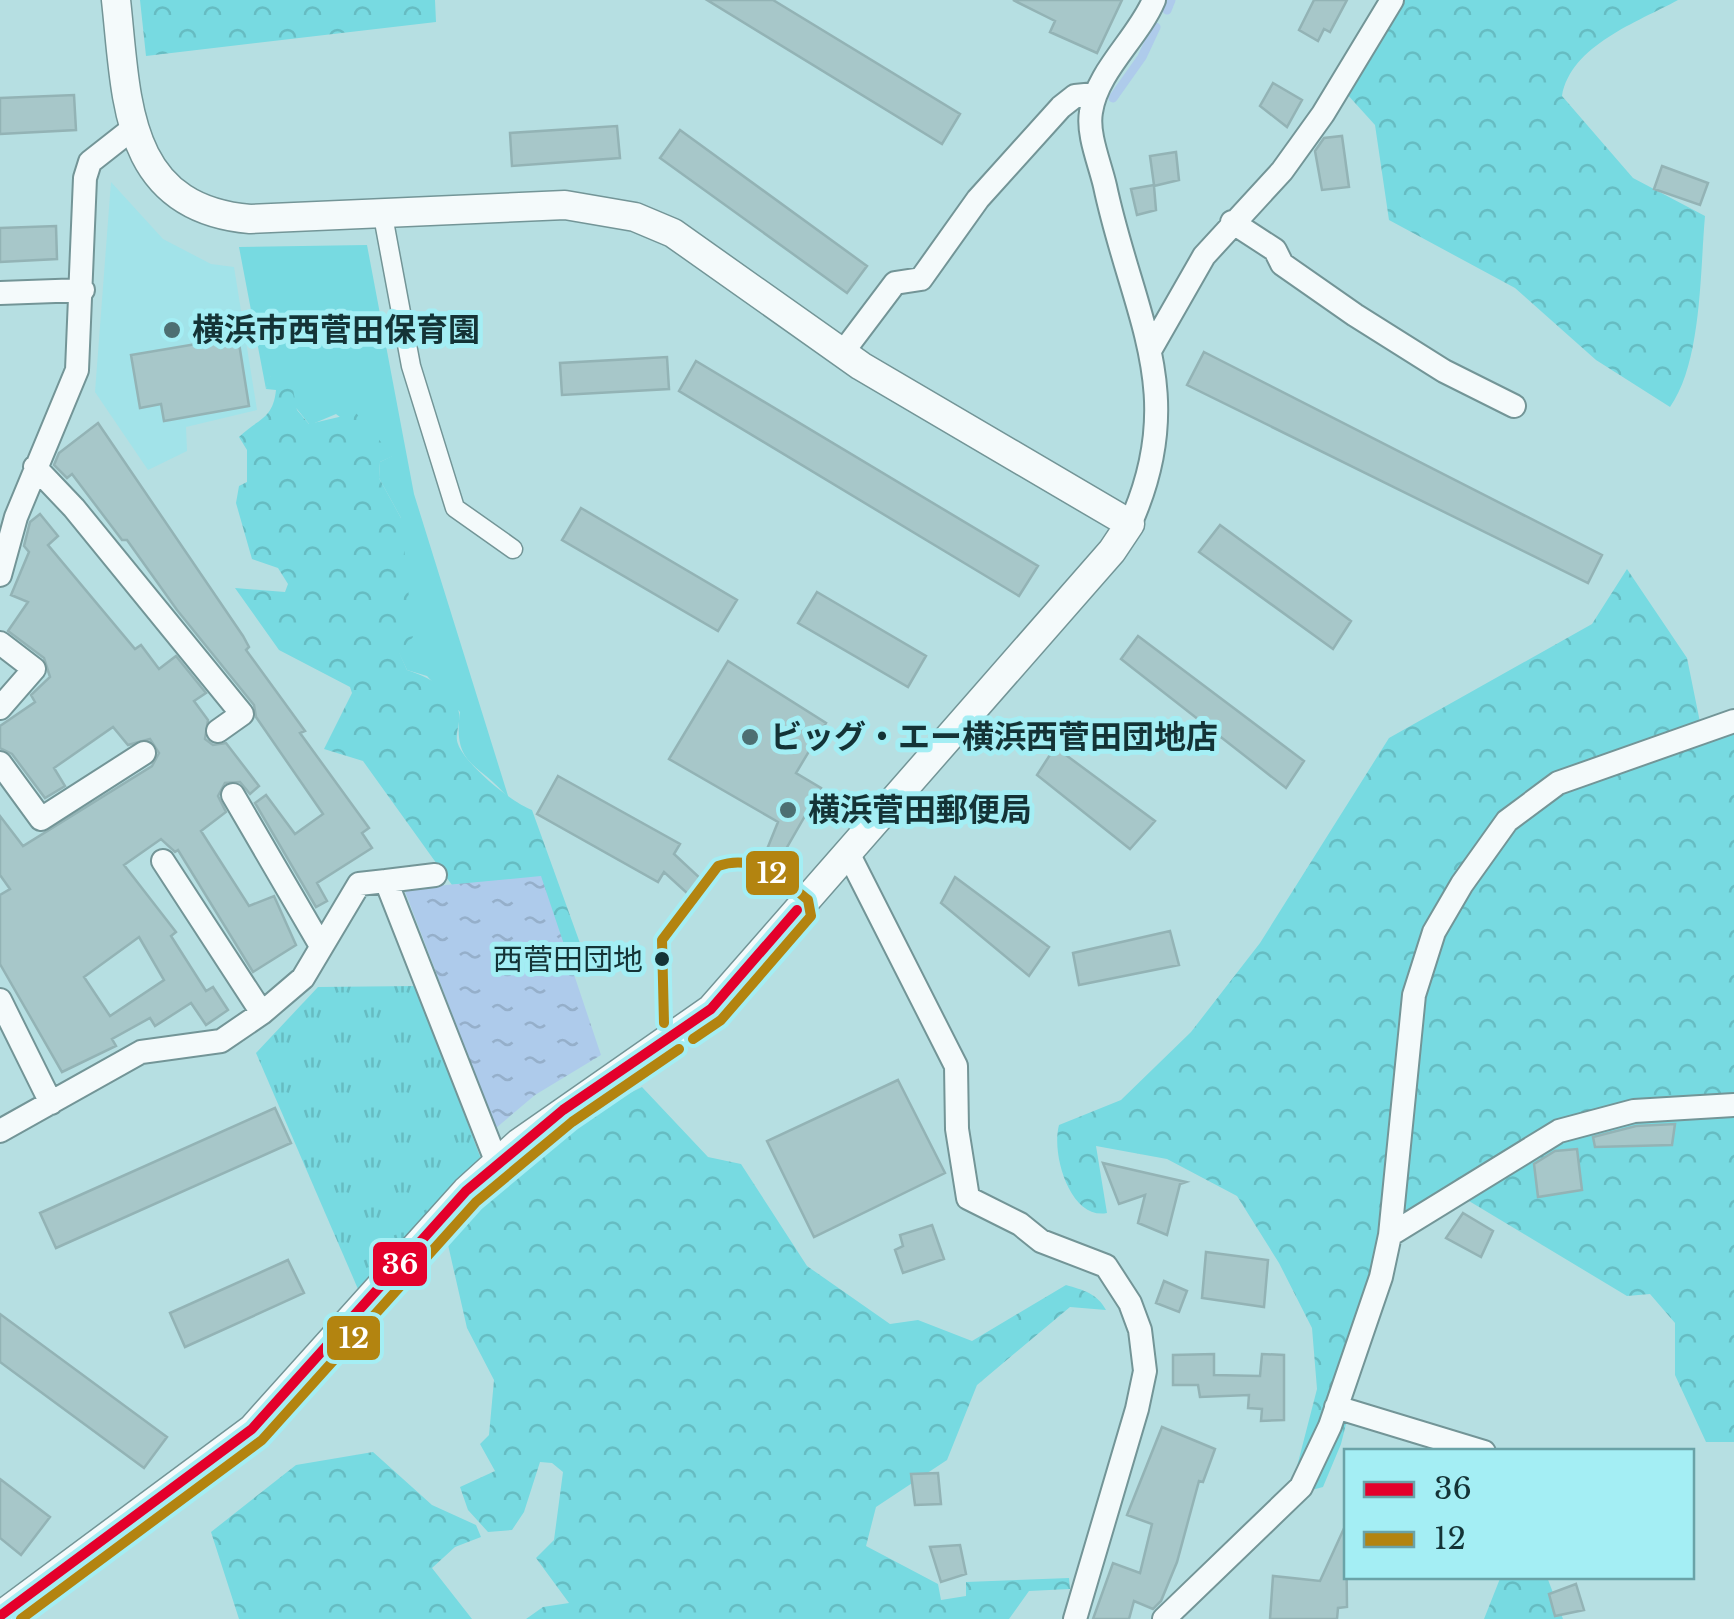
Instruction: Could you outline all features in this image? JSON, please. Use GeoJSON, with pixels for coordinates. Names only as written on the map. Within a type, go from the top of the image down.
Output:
{"type":"FeatureCollection","features":[{"type":"Feature","properties":{"kind":"street"},"geometry":{"type":"LineString","coordinates":[[116,0],[132,129],[155,174],[179,196],[221,217],[383,216],[565,206],[634,217],[673,233],[843,352],[1130,524]]}},
{"type":"Feature","properties":{"kind":"street"},"geometry":{"type":"LineString","coordinates":[[0,1616],[252,1428],[466,1191],[563,1110],[660,1047],[710,1008],[1112,551],[1130,524],[1148,484],[1158,428],[1152,348],[1110,211],[1090,117],[1095,94],[1154,0]]}},
{"type":"Feature","properties":{"kind":"street"},"geometry":{"type":"LineString","coordinates":[[1152,348],[1204,256],[1282,171],[1323,114],[1392,0]]}},
{"type":"Feature","properties":{"kind":"street"},"geometry":{"type":"LineString","coordinates":[[843,352],[894,283],[921,279],[978,199],[1061,106],[1075,96],[1095,94]]}},
{"type":"Feature","properties":{"kind":"street"},"geometry":{"type":"LineString","coordinates":[[0,575],[35,467],[77,370],[85,178],[90,162],[132,129]]}},
{"type":"Feature","properties":{"kind":"street"},"geometry":{"type":"LineString","coordinates":[[383,216],[410,366],[455,508],[513,549]]}},
{"type":"Feature","properties":{"kind":"street"},"geometry":{"type":"LineString","coordinates":[[1232,222],[1275,250],[1282,264],[1355,315],[1444,372],[1514,406]]}},
{"type":"Feature","properties":{"kind":"street"},"geometry":{"type":"LineString","coordinates":[[0,292],[83,290]]}},
{"type":"Feature","properties":{"kind":"street"},"geometry":{"type":"LineString","coordinates":[[35,467],[74,508],[242,714],[218,731]]}},
{"type":"Feature","properties":{"kind":"street"},"geometry":{"type":"LineString","coordinates":[[0,642],[34,669],[0,708]]}},
{"type":"Feature","properties":{"kind":"street"},"geometry":{"type":"LineString","coordinates":[[1164,1619],[1302,1487],[1336,1407],[1381,1277],[1390,1235],[1414,995],[1434,932],[1462,884],[1507,820],[1558,783],[1734,722]]}},
{"type":"Feature","properties":{"kind":"street"},"geometry":{"type":"LineString","coordinates":[[0,764],[40,818],[144,753]]}},
{"type":"Feature","properties":{"kind":"street"},"geometry":{"type":"LineString","coordinates":[[233,795],[322,946]]}},
{"type":"Feature","properties":{"kind":"street"},"geometry":{"type":"LineString","coordinates":[[847,852],[956,1066],[957,1129],[968,1198],[1020,1224],[1041,1242],[1106,1266],[1130,1302],[1140,1330],[1145,1371],[1137,1409],[1074,1619]]}},
{"type":"Feature","properties":{"kind":"street"},"geometry":{"type":"LineString","coordinates":[[163,862],[262,1013]]}},
{"type":"Feature","properties":{"kind":"street"},"geometry":{"type":"LineString","coordinates":[[0,1131],[142,1052],[221,1041],[303,978],[359,884],[435,875]]}},
{"type":"Feature","properties":{"kind":"street"},"geometry":{"type":"LineString","coordinates":[[386,881],[497,1163]]}},
{"type":"Feature","properties":{"kind":"street"},"geometry":{"type":"LineString","coordinates":[[0,1000],[51,1103]]}},
{"type":"Feature","properties":{"kind":"street"},"geometry":{"type":"LineString","coordinates":[[1390,1235],[1559,1131],[1634,1110],[1734,1105]]}},
{"type":"Feature","properties":{"kind":"street"},"geometry":{"type":"LineString","coordinates":[[1336,1407],[1418,1442],[1464,1449]]}},
{"type":"Feature","properties":{"kind":"shaded area","name":"横浜市西菅田保育園"},"geometry":{"type":"Polygon","coordinates":[[[111,182],[163,239],[211,264],[234,267],[257,410],[186,427],[187,451],[148,470],[95,392],[111,182]]]}},
{"type":"Feature","properties":{"kind":"green space"},"geometry":{"type":"Polygon","coordinates":[[[140,0],[435,0],[436,22],[146,56],[140,0]]]}},
{"type":"Feature","properties":{"kind":"green space"},"geometry":{"type":"Polygon","coordinates":[[[1399,0],[1678,0],[1592,49],[1568,78],[1562,96],[1633,178],[1705,216],[1694,341],[1670,407],[1596,360],[1515,288],[1389,220],[1375,125],[1346,93],[1399,0]]]}},
{"type":"Feature","properties":{"kind":"green space"},"geometry":{"type":"Polygon","coordinates":[[[367,245],[414,494],[509,799],[464,754],[460,744],[460,712],[427,676],[407,670],[398,651],[401,518],[379,478],[380,462],[392,456],[336,414],[310,425],[270,376],[266,389],[239,247],[367,245]]]}},
{"type":"Feature","properties":{"kind":"green space"},"geometry":{"type":"Polygon","coordinates":[[[269,376],[291,379],[297,410],[309,424],[356,413],[393,456],[380,462],[379,478],[401,518],[413,637],[399,652],[407,670],[431,680],[452,697],[459,713],[457,740],[470,762],[502,791],[532,810],[581,946],[574,957],[568,957],[540,877],[452,885],[363,761],[324,749],[352,693],[350,687],[279,650],[235,588],[285,592],[288,584],[278,568],[252,559],[236,503],[239,486],[247,482],[247,450],[239,437],[271,407],[276,390],[266,389],[269,376]]]}},
{"type":"Feature","properties":{"kind":"green space"},"geometry":{"type":"Polygon","coordinates":[[[1627,569],[1687,658],[1704,742],[1734,721],[1734,1442],[1706,1442],[1675,1375],[1675,1323],[1650,1294],[1627,1296],[1464,1198],[1393,1237],[1341,1444],[1323,1487],[1308,1491],[1293,1482],[1317,1389],[1312,1328],[1279,1263],[1237,1196],[1167,1159],[1096,1146],[1107,1213],[1094,1212],[1073,1196],[1066,1182],[1058,1152],[1059,1125],[1121,1100],[1191,1032],[1260,943],[1389,738],[1592,624],[1627,569]]]}},
{"type":"Feature","properties":{"kind":"green space"},"geometry":{"type":"Polygon","coordinates":[[[417,986],[481,1159],[358,1289],[256,1053],[318,987],[417,986]]]}},
{"type":"Feature","properties":{"kind":"green space"},"geometry":{"type":"Polygon","coordinates":[[[642,1087],[708,1157],[741,1164],[807,1266],[890,1324],[918,1320],[972,1341],[1066,1285],[1089,1293],[1102,1304],[1106,1310],[1070,1307],[977,1385],[947,1460],[876,1507],[866,1546],[938,1584],[941,1600],[966,1596],[966,1582],[1069,1578],[1070,1589],[1029,1591],[1009,1619],[526,1619],[543,1607],[569,1603],[536,1558],[554,1540],[563,1472],[552,1463],[540,1462],[524,1512],[512,1530],[488,1532],[468,1510],[460,1487],[495,1471],[480,1444],[489,1435],[494,1380],[467,1328],[446,1236],[585,1115],[642,1087]]]}},
{"type":"Feature","properties":{"kind":"green space"},"geometry":{"type":"Polygon","coordinates":[[[373,1452],[432,1505],[476,1525],[481,1537],[455,1547],[432,1568],[472,1619],[239,1619],[211,1532],[296,1465],[373,1452]]]}},
{"type":"Feature","properties":{"kind":"green space"},"geometry":{"type":"Polygon","coordinates":[[[1500,1579],[1548,1579],[1563,1619],[1484,1619],[1500,1579]]]}},
{"type":"Feature","properties":{"kind":"water"},"geometry":{"type":"Polygon","coordinates":[[[541,876],[601,1055],[535,1095],[496,1128],[404,889],[541,876]]]}},
{"type":"Feature","properties":{"kind":"building"},"geometry":{"type":"Polygon","coordinates":[[[707,0],[773,0],[960,114],[942,144],[707,0]]]}},
{"type":"Feature","properties":{"kind":"building"},"geometry":{"type":"Polygon","coordinates":[[[1013,0],[1122,0],[1097,53],[1050,32],[1055,21],[1013,0]]]}},
{"type":"Feature","properties":{"kind":"building"},"geometry":{"type":"Polygon","coordinates":[[[1314,0],[1347,0],[1330,32],[1324,29],[1318,41],[1299,30],[1314,0]]]}},
{"type":"Feature","properties":{"kind":"building"},"geometry":{"type":"Polygon","coordinates":[[[1273,83],[1302,100],[1287,127],[1260,106],[1273,83]]]}},
{"type":"Feature","properties":{"kind":"building"},"geometry":{"type":"Polygon","coordinates":[[[74,95],[76,130],[0,134],[0,98],[74,95]]]}},
{"type":"Feature","properties":{"kind":"building"},"geometry":{"type":"Polygon","coordinates":[[[617,126],[620,158],[512,166],[510,133],[617,126]]]}},
{"type":"Feature","properties":{"kind":"building"},"geometry":{"type":"Polygon","coordinates":[[[680,130],[867,266],[847,293],[660,158],[680,130]]]}},
{"type":"Feature","properties":{"kind":"building"},"geometry":{"type":"Polygon","coordinates":[[[1342,136],[1349,187],[1322,190],[1315,151],[1324,138],[1342,136]]]}},
{"type":"Feature","properties":{"kind":"building"},"geometry":{"type":"Polygon","coordinates":[[[1176,152],[1179,180],[1154,186],[1156,210],[1137,215],[1131,189],[1154,185],[1150,156],[1176,152]]]}},
{"type":"Feature","properties":{"kind":"building"},"geometry":{"type":"Polygon","coordinates":[[[1662,166],[1708,183],[1700,205],[1654,189],[1662,166]]]}},
{"type":"Feature","properties":{"kind":"building"},"geometry":{"type":"Polygon","coordinates":[[[56,226],[57,259],[0,262],[0,228],[56,226]]]}},
{"type":"Feature","properties":{"kind":"building"},"geometry":{"type":"Polygon","coordinates":[[[238,337],[249,406],[164,421],[161,404],[140,408],[131,355],[238,337]]]}},
{"type":"Feature","properties":{"kind":"building"},"geometry":{"type":"Polygon","coordinates":[[[1204,352],[1602,555],[1588,583],[1187,385],[1204,352]]]}},
{"type":"Feature","properties":{"kind":"building"},"geometry":{"type":"Polygon","coordinates":[[[667,357],[669,389],[562,395],[560,363],[667,357]]]}},
{"type":"Feature","properties":{"kind":"building"},"geometry":{"type":"Polygon","coordinates":[[[696,361],[1038,566],[1019,596],[679,391],[696,361]]]}},
{"type":"Feature","properties":{"kind":"building"},"geometry":{"type":"Polygon","coordinates":[[[98,423],[243,636],[249,647],[246,650],[305,731],[300,733],[369,828],[362,833],[372,848],[317,883],[327,901],[316,907],[255,803],[266,795],[295,834],[323,814],[256,717],[254,705],[177,610],[127,540],[122,540],[72,474],[67,478],[54,465],[59,453],[98,423]]]}},
{"type":"Feature","properties":{"kind":"building"},"geometry":{"type":"Polygon","coordinates":[[[581,508],[737,600],[718,631],[562,540],[581,508]]]}},
{"type":"Feature","properties":{"kind":"building"},"geometry":{"type":"Polygon","coordinates":[[[40,514],[58,536],[48,545],[135,649],[141,645],[159,669],[176,656],[206,693],[194,701],[208,720],[205,739],[213,745],[226,743],[259,786],[250,794],[240,782],[225,783],[218,796],[226,812],[201,831],[249,906],[274,896],[296,945],[253,972],[178,850],[175,852],[161,839],[124,865],[176,932],[171,936],[206,991],[213,987],[228,1010],[206,1025],[191,1003],[155,1026],[150,1018],[112,1039],[116,1046],[62,1072],[0,964],[0,895],[10,889],[0,875],[0,816],[23,846],[152,766],[159,753],[150,739],[128,745],[113,727],[54,768],[65,786],[45,798],[12,754],[0,748],[0,726],[35,702],[31,695],[50,677],[44,658],[8,631],[28,602],[11,595],[29,552],[24,546],[30,522],[40,514]],[[139,937],[84,977],[110,1016],[164,980],[139,937]]]}},
{"type":"Feature","properties":{"kind":"building"},"geometry":{"type":"Polygon","coordinates":[[[1220,525],[1351,621],[1333,649],[1199,552],[1220,525]]]}},
{"type":"Feature","properties":{"kind":"building"},"geometry":{"type":"Polygon","coordinates":[[[817,592],[926,656],[908,687],[798,623],[817,592]]]}},
{"type":"Feature","properties":{"kind":"building"},"geometry":{"type":"Polygon","coordinates":[[[1138,636],[1304,761],[1286,788],[1121,659],[1138,636]]]}},
{"type":"Feature","properties":{"kind":"building","name":"ビッグ・エー横浜西菅田団地店"},"geometry":{"type":"Polygon","coordinates":[[[728,661],[826,723],[796,773],[821,788],[771,875],[759,869],[778,822],[669,759],[728,661]]]}},
{"type":"Feature","properties":{"kind":"building"},"geometry":{"type":"Polygon","coordinates":[[[1055,747],[1155,821],[1130,849],[1037,775],[1055,747]]]}},
{"type":"Feature","properties":{"kind":"building"},"geometry":{"type":"Polygon","coordinates":[[[558,776],[680,844],[674,854],[701,879],[688,894],[664,872],[658,882],[537,814],[558,776]]]}},
{"type":"Feature","properties":{"kind":"building"},"geometry":{"type":"Polygon","coordinates":[[[955,877],[1049,947],[1029,976],[941,903],[955,877]]]}},
{"type":"Feature","properties":{"kind":"building"},"geometry":{"type":"Polygon","coordinates":[[[1170,931],[1179,965],[1079,985],[1073,953],[1170,931]]]}},
{"type":"Feature","properties":{"kind":"building"},"geometry":{"type":"Polygon","coordinates":[[[898,1080],[945,1173],[814,1237],[767,1141],[898,1080]]]}},
{"type":"Feature","properties":{"kind":"building"},"geometry":{"type":"Polygon","coordinates":[[[275,1108],[291,1143],[56,1248],[40,1213],[275,1108]]]}},
{"type":"Feature","properties":{"kind":"building"},"geometry":{"type":"Polygon","coordinates":[[[1675,1124],[1672,1145],[1595,1147],[1593,1137],[1636,1126],[1675,1124]]]}},
{"type":"Feature","properties":{"kind":"building"},"geometry":{"type":"Polygon","coordinates":[[[1577,1149],[1582,1190],[1538,1197],[1534,1164],[1555,1151],[1577,1149]]]}},
{"type":"Feature","properties":{"kind":"building"},"geometry":{"type":"Polygon","coordinates":[[[1103,1163],[1186,1182],[1180,1184],[1167,1235],[1138,1223],[1145,1195],[1119,1204],[1103,1163]]]}},
{"type":"Feature","properties":{"kind":"building"},"geometry":{"type":"Polygon","coordinates":[[[1463,1213],[1493,1231],[1481,1257],[1446,1238],[1463,1213]]]}},
{"type":"Feature","properties":{"kind":"building"},"geometry":{"type":"Polygon","coordinates":[[[932,1225],[944,1259],[903,1273],[895,1250],[903,1246],[900,1235],[932,1225]]]}},
{"type":"Feature","properties":{"kind":"building"},"geometry":{"type":"Polygon","coordinates":[[[1206,1252],[1268,1260],[1264,1307],[1202,1298],[1206,1252]]]}},
{"type":"Feature","properties":{"kind":"building"},"geometry":{"type":"Polygon","coordinates":[[[288,1260],[304,1293],[185,1347],[170,1313],[288,1260]]]}},
{"type":"Feature","properties":{"kind":"building"},"geometry":{"type":"Polygon","coordinates":[[[1164,1281],[1187,1291],[1179,1312],[1156,1303],[1164,1281]]]}},
{"type":"Feature","properties":{"kind":"building"},"geometry":{"type":"Polygon","coordinates":[[[0,1314],[167,1437],[144,1468],[0,1362],[0,1314]]]}},
{"type":"Feature","properties":{"kind":"building"},"geometry":{"type":"Polygon","coordinates":[[[1214,1354],[1214,1375],[1260,1376],[1262,1354],[1284,1355],[1284,1420],[1261,1421],[1262,1409],[1248,1408],[1249,1395],[1200,1397],[1198,1385],[1173,1385],[1173,1355],[1214,1354]]]}},
{"type":"Feature","properties":{"kind":"building"},"geometry":{"type":"Polygon","coordinates":[[[1162,1427],[1215,1449],[1203,1482],[1199,1481],[1177,1562],[1161,1601],[1153,1609],[1134,1601],[1129,1619],[1093,1619],[1113,1563],[1140,1573],[1152,1524],[1127,1515],[1162,1427]]]}},
{"type":"Feature","properties":{"kind":"building"},"geometry":{"type":"Polygon","coordinates":[[[938,1473],[941,1504],[915,1505],[911,1474],[938,1473]]]}},
{"type":"Feature","properties":{"kind":"building"},"geometry":{"type":"Polygon","coordinates":[[[0,1479],[50,1517],[21,1555],[0,1538],[0,1479]]]}},
{"type":"Feature","properties":{"kind":"building"},"geometry":{"type":"Polygon","coordinates":[[[1344,1528],[1347,1607],[1338,1608],[1337,1619],[1270,1619],[1273,1576],[1320,1581],[1344,1528]]]}},
{"type":"Feature","properties":{"kind":"building"},"geometry":{"type":"Polygon","coordinates":[[[960,1545],[966,1574],[941,1582],[930,1547],[960,1545]]]}},
{"type":"Feature","properties":{"kind":"building"},"geometry":{"type":"Polygon","coordinates":[[[1576,1584],[1584,1610],[1555,1616],[1549,1594],[1576,1584]]]}},
{"type":"Feature","properties":{"kind":"waterway"},"geometry":{"type":"LineString","coordinates":[[1167,10],[1171,0]]}},
{"type":"Feature","properties":{"kind":"waterway"},"geometry":{"type":"LineString","coordinates":[[1113,98],[1142,57],[1156,27]]}},
{"type":"Feature","properties":{"kind":"transit line","name":"12"},"geometry":{"type":"LineString","coordinates":[[664,1023],[662,940],[718,866],[744,863],[767,870],[808,900],[811,916],[721,1020],[693,1039]]}},
{"type":"Feature","properties":{"kind":"transit line","name":"36"},"geometry":{"type":"LineString","coordinates":[[0,1616],[252,1429],[466,1191],[563,1110],[711,1009],[797,910]]}},
{"type":"Feature","properties":{"kind":"transit line","name":"12"},"geometry":{"type":"LineString","coordinates":[[21,1619],[262,1440],[476,1202],[572,1122],[679,1049]]}},
{"type":"Feature","properties":{"kind":"place","name":"横浜市西菅田保育園"},"geometry":{"type":"Point","coordinates":[172,330]}},
{"type":"Feature","properties":{"kind":"place","name":"ビッグ・エー横浜西菅田団地店"},"geometry":{"type":"Point","coordinates":[750,737]}},
{"type":"Feature","properties":{"kind":"place","name":"横浜菅田郵便局"},"geometry":{"type":"Point","coordinates":[788,810]}},
{"type":"Feature","properties":{"kind":"place","name":"西菅田団地"},"geometry":{"type":"Point","coordinates":[662,959]}}]}
